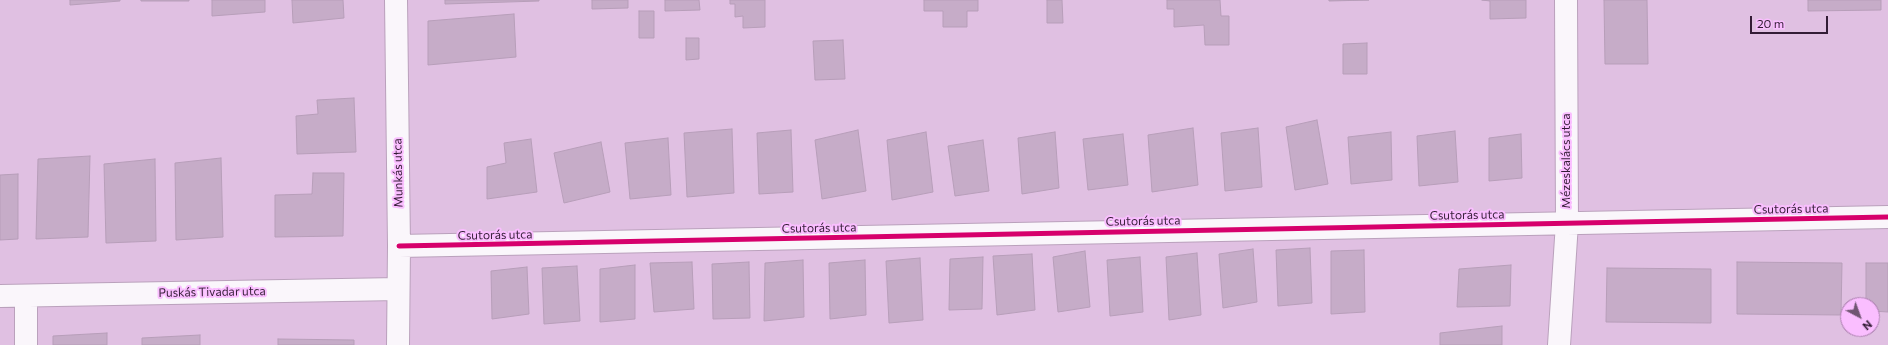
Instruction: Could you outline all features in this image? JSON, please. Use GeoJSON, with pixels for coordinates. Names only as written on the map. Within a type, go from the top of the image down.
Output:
{"type":"FeatureCollection","features":[{"type":"Feature","properties":{"kind":"street","name":"Munkás utca"},"geometry":{"type":"LineString","coordinates":[[396,0],[399,246],[398,345]]}},
{"type":"Feature","properties":{"kind":"street","name":"Mézeskalács utca"},"geometry":{"type":"LineString","coordinates":[[1559,345],[1566,223],[1566,0]]}},
{"type":"Feature","properties":{"kind":"street","name":"Csutorás utca"},"geometry":{"type":"LineString","coordinates":[[399,246],[1888,217]]}},
{"type":"Feature","properties":{"kind":"street","name":"Puskás Tivadar utca"},"geometry":{"type":"LineString","coordinates":[[0,296],[398,289]]}},
{"type":"Feature","properties":{"kind":"street"},"geometry":{"type":"LineString","coordinates":[[26,296],[26,345]]}},
{"type":"Feature","properties":{"kind":"building"},"geometry":{"type":"Polygon","coordinates":[[[70,0],[120,0],[120,1],[70,5],[70,0]]]}},
{"type":"Feature","properties":{"kind":"building"},"geometry":{"type":"Polygon","coordinates":[[[189,0],[189,1],[141,1],[189,0]]]}},
{"type":"Feature","properties":{"kind":"building"},"geometry":{"type":"Polygon","coordinates":[[[212,0],[265,0],[265,12],[212,16],[212,0]]]}},
{"type":"Feature","properties":{"kind":"building"},"geometry":{"type":"Polygon","coordinates":[[[292,0],[343,0],[344,18],[293,23],[292,0]]]}},
{"type":"Feature","properties":{"kind":"building"},"geometry":{"type":"Polygon","coordinates":[[[445,0],[539,0],[539,1],[445,4],[445,0]]]}},
{"type":"Feature","properties":{"kind":"building"},"geometry":{"type":"Polygon","coordinates":[[[592,0],[628,0],[628,8],[592,9],[592,0]]]}},
{"type":"Feature","properties":{"kind":"building"},"geometry":{"type":"Polygon","coordinates":[[[665,0],[699,0],[700,10],[665,11],[665,0]]]}},
{"type":"Feature","properties":{"kind":"building"},"geometry":{"type":"Polygon","coordinates":[[[730,0],[765,0],[765,27],[743,28],[743,16],[735,17],[735,4],[730,4],[730,0]]]}},
{"type":"Feature","properties":{"kind":"building"},"geometry":{"type":"Polygon","coordinates":[[[924,0],[978,0],[978,11],[967,11],[967,27],[943,27],[943,11],[924,11],[924,0]]]}},
{"type":"Feature","properties":{"kind":"building"},"geometry":{"type":"Polygon","coordinates":[[[1047,0],[1062,0],[1063,23],[1047,23],[1047,0]]]}},
{"type":"Feature","properties":{"kind":"building"},"geometry":{"type":"Polygon","coordinates":[[[1167,0],[1220,0],[1221,16],[1229,16],[1229,45],[1205,45],[1204,25],[1174,27],[1174,9],[1167,9],[1167,0]]]}},
{"type":"Feature","properties":{"kind":"building"},"geometry":{"type":"Polygon","coordinates":[[[1329,0],[1369,0],[1329,1],[1329,0]]]}},
{"type":"Feature","properties":{"kind":"building"},"geometry":{"type":"Polygon","coordinates":[[[1482,0],[1526,0],[1526,18],[1490,19],[1490,1],[1482,0]]]}},
{"type":"Feature","properties":{"kind":"building"},"geometry":{"type":"Polygon","coordinates":[[[1604,0],[1647,0],[1648,64],[1605,64],[1604,0]]]}},
{"type":"Feature","properties":{"kind":"building"},"geometry":{"type":"Polygon","coordinates":[[[1808,0],[1881,0],[1881,10],[1808,11],[1808,0]]]}},
{"type":"Feature","properties":{"kind":"building"},"geometry":{"type":"Polygon","coordinates":[[[639,11],[654,11],[654,38],[639,38],[639,11]]]}},
{"type":"Feature","properties":{"kind":"building"},"geometry":{"type":"Polygon","coordinates":[[[514,14],[516,57],[428,65],[428,21],[514,14]]]}},
{"type":"Feature","properties":{"kind":"building"},"geometry":{"type":"Polygon","coordinates":[[[686,38],[699,38],[699,59],[686,60],[686,38]]]}},
{"type":"Feature","properties":{"kind":"building"},"geometry":{"type":"Polygon","coordinates":[[[843,40],[845,79],[815,80],[813,41],[843,40]]]}},
{"type":"Feature","properties":{"kind":"building"},"geometry":{"type":"Polygon","coordinates":[[[1367,43],[1367,74],[1343,74],[1343,44],[1367,43]]]}},
{"type":"Feature","properties":{"kind":"building"},"geometry":{"type":"Polygon","coordinates":[[[354,98],[356,152],[297,154],[296,116],[318,114],[317,100],[354,98]]]}},
{"type":"Feature","properties":{"kind":"building"},"geometry":{"type":"Polygon","coordinates":[[[1317,120],[1328,184],[1295,190],[1286,127],[1317,120]]]}},
{"type":"Feature","properties":{"kind":"building"},"geometry":{"type":"Polygon","coordinates":[[[1193,128],[1198,185],[1152,192],[1148,135],[1193,128]]]}},
{"type":"Feature","properties":{"kind":"building"},"geometry":{"type":"Polygon","coordinates":[[[1258,128],[1262,187],[1225,191],[1221,133],[1258,128]]]}},
{"type":"Feature","properties":{"kind":"building"},"geometry":{"type":"Polygon","coordinates":[[[732,129],[734,193],[687,197],[684,133],[732,129]]]}},
{"type":"Feature","properties":{"kind":"building"},"geometry":{"type":"Polygon","coordinates":[[[791,130],[793,192],[759,194],[757,133],[791,130]]]}},
{"type":"Feature","properties":{"kind":"building"},"geometry":{"type":"Polygon","coordinates":[[[858,130],[866,191],[822,199],[815,140],[858,130]]]}},
{"type":"Feature","properties":{"kind":"building"},"geometry":{"type":"Polygon","coordinates":[[[1455,131],[1458,182],[1419,186],[1417,136],[1455,131]]]}},
{"type":"Feature","properties":{"kind":"building"},"geometry":{"type":"Polygon","coordinates":[[[926,132],[933,192],[892,200],[887,140],[926,132]]]}},
{"type":"Feature","properties":{"kind":"building"},"geometry":{"type":"Polygon","coordinates":[[[1055,132],[1059,188],[1022,194],[1018,138],[1055,132]]]}},
{"type":"Feature","properties":{"kind":"building"},"geometry":{"type":"Polygon","coordinates":[[[1391,132],[1392,180],[1351,184],[1348,137],[1391,132]]]}},
{"type":"Feature","properties":{"kind":"building"},"geometry":{"type":"Polygon","coordinates":[[[1123,134],[1128,185],[1088,190],[1083,139],[1123,134]]]}},
{"type":"Feature","properties":{"kind":"building"},"geometry":{"type":"Polygon","coordinates":[[[1521,134],[1522,178],[1489,181],[1489,138],[1521,134]]]}},
{"type":"Feature","properties":{"kind":"building"},"geometry":{"type":"Polygon","coordinates":[[[668,138],[671,195],[630,199],[625,143],[668,138]]]}},
{"type":"Feature","properties":{"kind":"building"},"geometry":{"type":"Polygon","coordinates":[[[531,139],[537,192],[487,199],[487,167],[506,163],[504,143],[531,139]]]}},
{"type":"Feature","properties":{"kind":"building"},"geometry":{"type":"Polygon","coordinates":[[[983,140],[989,191],[955,196],[948,146],[983,140]]]}},
{"type":"Feature","properties":{"kind":"building"},"geometry":{"type":"Polygon","coordinates":[[[601,142],[610,192],[564,203],[554,153],[601,142]]]}},
{"type":"Feature","properties":{"kind":"building"},"geometry":{"type":"Polygon","coordinates":[[[90,156],[88,237],[36,239],[38,159],[90,156]]]}},
{"type":"Feature","properties":{"kind":"building"},"geometry":{"type":"Polygon","coordinates":[[[221,158],[223,237],[176,240],[175,163],[221,158]]]}},
{"type":"Feature","properties":{"kind":"building"},"geometry":{"type":"Polygon","coordinates":[[[155,159],[156,241],[106,243],[104,164],[155,159]]]}},
{"type":"Feature","properties":{"kind":"building"},"geometry":{"type":"Polygon","coordinates":[[[313,173],[344,173],[343,236],[275,237],[275,195],[312,194],[313,173]]]}},
{"type":"Feature","properties":{"kind":"building"},"geometry":{"type":"Polygon","coordinates":[[[18,174],[18,239],[0,240],[0,175],[18,174]]]}},
{"type":"Feature","properties":{"kind":"building"},"geometry":{"type":"Polygon","coordinates":[[[1310,248],[1312,303],[1278,306],[1276,250],[1310,248]]]}},
{"type":"Feature","properties":{"kind":"building"},"geometry":{"type":"Polygon","coordinates":[[[1253,249],[1257,302],[1223,308],[1219,254],[1253,249]]]}},
{"type":"Feature","properties":{"kind":"building"},"geometry":{"type":"Polygon","coordinates":[[[1364,250],[1365,312],[1331,314],[1331,251],[1364,250]]]}},
{"type":"Feature","properties":{"kind":"building"},"geometry":{"type":"Polygon","coordinates":[[[1085,251],[1090,307],[1058,312],[1053,257],[1085,251]]]}},
{"type":"Feature","properties":{"kind":"building"},"geometry":{"type":"Polygon","coordinates":[[[1197,253],[1201,315],[1169,320],[1166,257],[1197,253]]]}},
{"type":"Feature","properties":{"kind":"building"},"geometry":{"type":"Polygon","coordinates":[[[1032,254],[1035,310],[997,315],[993,256],[1032,254]]]}},
{"type":"Feature","properties":{"kind":"building"},"geometry":{"type":"Polygon","coordinates":[[[983,257],[982,309],[949,310],[950,259],[983,257]]]}},
{"type":"Feature","properties":{"kind":"building"},"geometry":{"type":"Polygon","coordinates":[[[1140,257],[1143,312],[1110,316],[1107,260],[1140,257]]]}},
{"type":"Feature","properties":{"kind":"building"},"geometry":{"type":"Polygon","coordinates":[[[920,258],[923,320],[889,323],[886,261],[920,258]]]}},
{"type":"Feature","properties":{"kind":"building"},"geometry":{"type":"Polygon","coordinates":[[[803,260],[804,317],[764,321],[765,263],[803,260]]]}},
{"type":"Feature","properties":{"kind":"building"},"geometry":{"type":"Polygon","coordinates":[[[865,260],[866,315],[830,319],[829,263],[865,260]]]}},
{"type":"Feature","properties":{"kind":"building"},"geometry":{"type":"Polygon","coordinates":[[[692,262],[694,309],[654,312],[650,263],[692,262]]]}},
{"type":"Feature","properties":{"kind":"building"},"geometry":{"type":"Polygon","coordinates":[[[749,262],[750,318],[713,319],[712,264],[749,262]]]}},
{"type":"Feature","properties":{"kind":"building"},"geometry":{"type":"Polygon","coordinates":[[[1737,262],[1842,263],[1840,315],[1737,314],[1737,262]]]}},
{"type":"Feature","properties":{"kind":"building"},"geometry":{"type":"Polygon","coordinates":[[[1866,263],[1888,263],[1888,312],[1880,312],[1880,297],[1866,297],[1866,263]]]}},
{"type":"Feature","properties":{"kind":"building"},"geometry":{"type":"Polygon","coordinates":[[[635,265],[635,319],[600,322],[600,269],[635,265]]]}},
{"type":"Feature","properties":{"kind":"building"},"geometry":{"type":"Polygon","coordinates":[[[1511,265],[1510,306],[1457,307],[1459,269],[1511,265]]]}},
{"type":"Feature","properties":{"kind":"building"},"geometry":{"type":"Polygon","coordinates":[[[577,266],[580,321],[544,324],[542,268],[577,266]]]}},
{"type":"Feature","properties":{"kind":"building"},"geometry":{"type":"Polygon","coordinates":[[[527,267],[529,314],[492,319],[491,271],[527,267]]]}},
{"type":"Feature","properties":{"kind":"building"},"geometry":{"type":"Polygon","coordinates":[[[1607,268],[1711,269],[1711,323],[1606,322],[1607,268]]]}},
{"type":"Feature","properties":{"kind":"building"},"geometry":{"type":"Polygon","coordinates":[[[1502,326],[1502,345],[1440,345],[1440,333],[1502,326]]]}},
{"type":"Feature","properties":{"kind":"building"},"geometry":{"type":"Polygon","coordinates":[[[107,333],[107,345],[53,345],[53,336],[107,333]]]}},
{"type":"Feature","properties":{"kind":"building"},"geometry":{"type":"Polygon","coordinates":[[[200,335],[200,345],[142,345],[142,338],[200,335]]]}},
{"type":"Feature","properties":{"kind":"building"},"geometry":{"type":"Polygon","coordinates":[[[278,339],[354,340],[354,345],[278,345],[278,339]]]}},
{"type":"Feature","properties":{"kind":"cycle path"},"geometry":{"type":"LineString","coordinates":[[399,246],[1888,217]]}}]}
